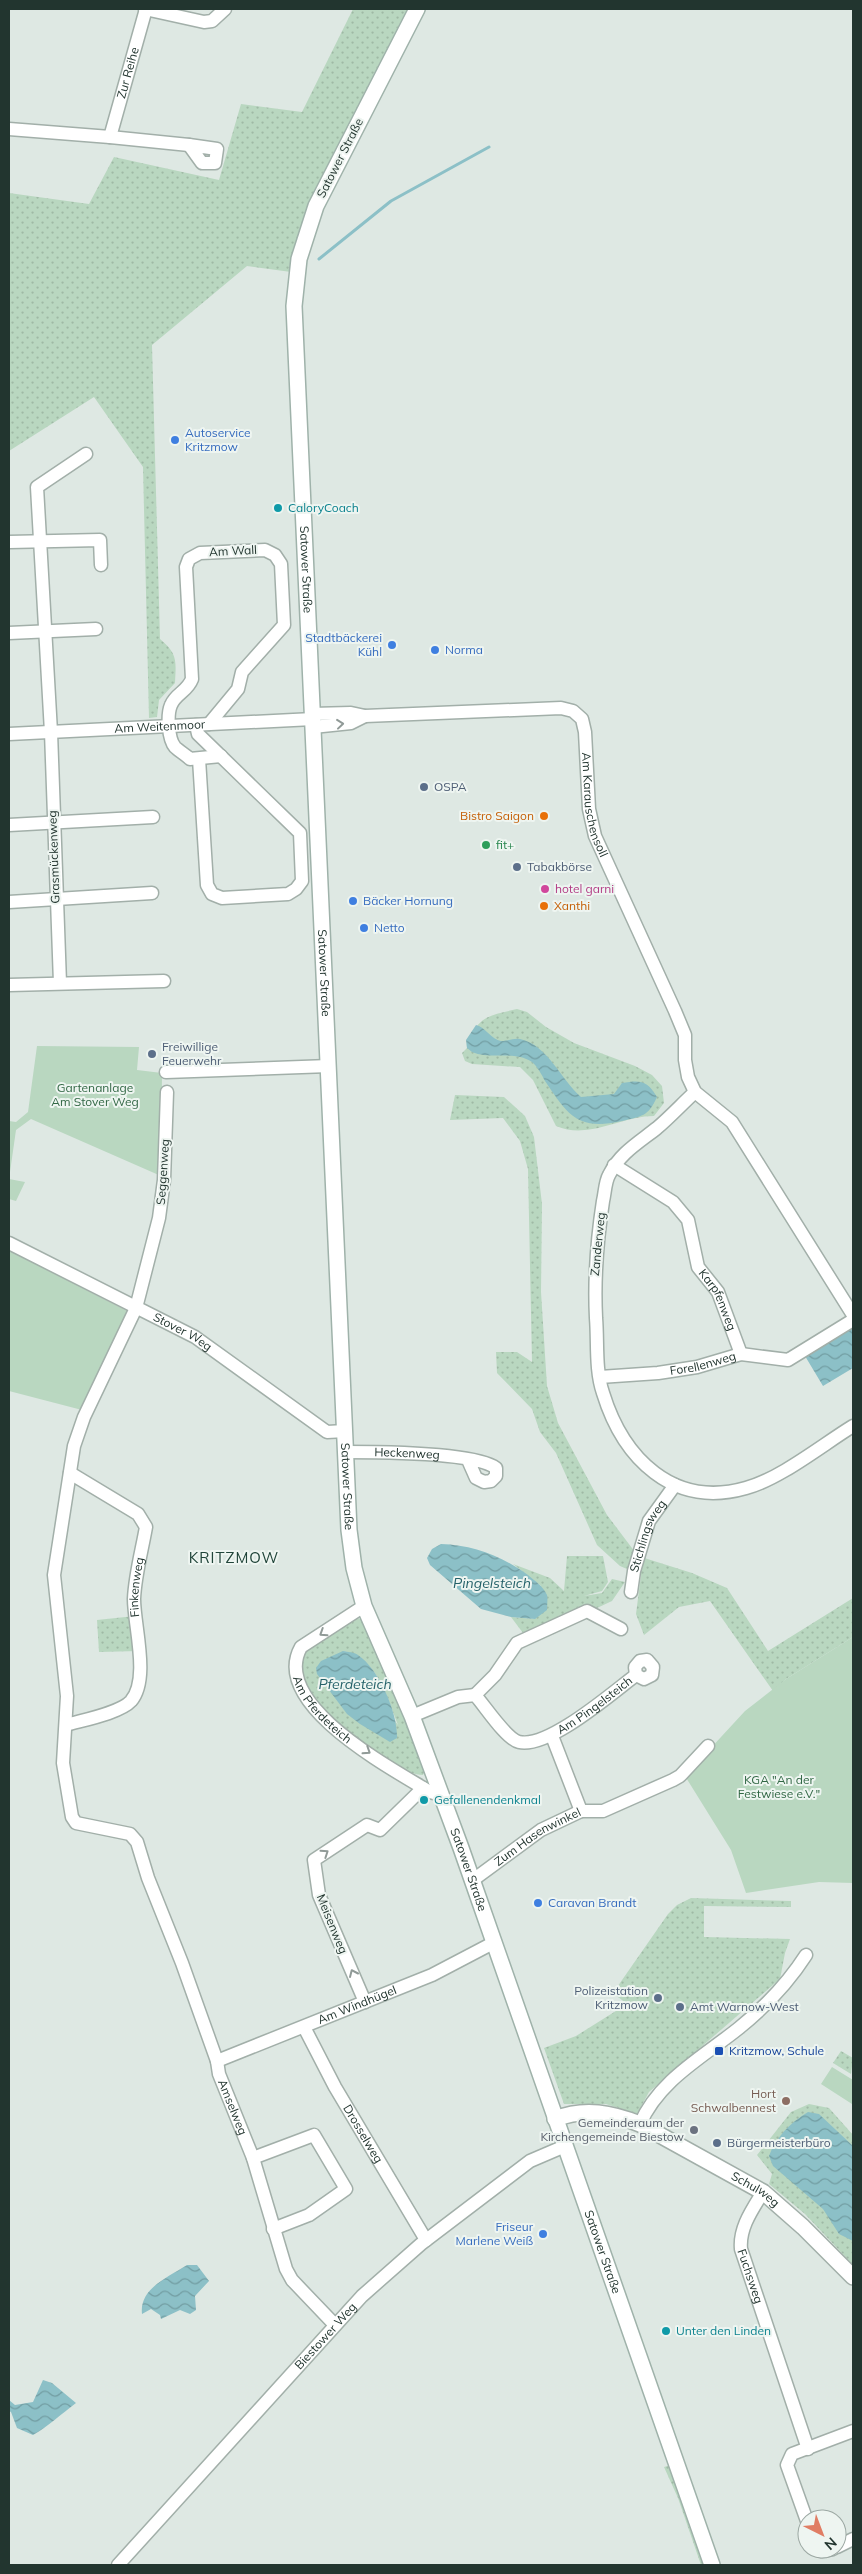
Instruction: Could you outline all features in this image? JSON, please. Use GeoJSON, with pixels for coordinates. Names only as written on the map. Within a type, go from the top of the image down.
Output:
{"type":"FeatureCollection","features":[{"type":"Feature","properties":{"kind":"main road","name":"Satower Straße"},"geometry":{"type":"LineString","coordinates":[[417,9],[316,206],[305,234],[296,282],[294,316],[345,1432],[354,1568],[364,1606],[412,1716],[495,1942],[712,2565]]}},
{"type":"Feature","properties":{"kind":"main road","name":"Schulweg"},"geometry":{"type":"LineString","coordinates":[[556,2119],[575,2113],[592,2112],[620,2116],[640,2124],[763,2192],[803,2227],[853,2278]]}},
{"type":"Feature","properties":{"kind":"street"},"geometry":{"type":"LineString","coordinates":[[145,9],[204,22],[212,21],[225,9]]}},
{"type":"Feature","properties":{"kind":"street","name":"Zur Reihe"},"geometry":{"type":"LineString","coordinates":[[110,137],[145,9]]}},
{"type":"Feature","properties":{"kind":"street"},"geometry":{"type":"LineString","coordinates":[[9,129],[189,145]]}},
{"type":"Feature","properties":{"kind":"street","name":"Grasmückenweg"},"geometry":{"type":"LineString","coordinates":[[60,983],[55,899],[51,732],[42,540],[37,488],[86,454]]}},
{"type":"Feature","properties":{"kind":"street"},"geometry":{"type":"LineString","coordinates":[[9,542],[100,540],[101,566]]}},
{"type":"Feature","properties":{"kind":"street","name":"Am Wall"},"geometry":{"type":"LineString","coordinates":[[199,759],[190,759],[174,746],[170,726],[170,706],[176,697],[189,689],[192,679],[186,567],[189,559],[200,553],[265,550],[275,554],[281,564],[284,625],[242,672],[238,688],[203,724]]}},
{"type":"Feature","properties":{"kind":"street"},"geometry":{"type":"LineString","coordinates":[[9,633],[45,633],[96,629]]}},
{"type":"Feature","properties":{"kind":"street","name":"Am Karauschensoll"},"geometry":{"type":"LineString","coordinates":[[313,720],[352,713],[365,716],[561,708],[573,711],[582,719],[585,732],[589,809],[595,836],[685,1035],[685,1060],[688,1076],[695,1092]]}},
{"type":"Feature","properties":{"kind":"street","name":"Am Weitenmoor"},"geometry":{"type":"LineString","coordinates":[[9,734],[313,720]]}},
{"type":"Feature","properties":{"kind":"street"},"geometry":{"type":"LineString","coordinates":[[203,724],[198,734],[221,756],[300,832],[302,881],[296,889],[288,894],[222,898],[212,894],[207,885],[199,759],[221,756]]}},
{"type":"Feature","properties":{"kind":"street"},"geometry":{"type":"LineString","coordinates":[[9,826],[153,816]]}},
{"type":"Feature","properties":{"kind":"street"},"geometry":{"type":"LineString","coordinates":[[9,902],[152,893]]}},
{"type":"Feature","properties":{"kind":"street"},"geometry":{"type":"LineString","coordinates":[[9,985],[164,981]]}},
{"type":"Feature","properties":{"kind":"street"},"geometry":{"type":"LineString","coordinates":[[166,1072],[329,1066]]}},
{"type":"Feature","properties":{"kind":"street","name":"Seggenweg"},"geometry":{"type":"LineString","coordinates":[[136,1308],[163,1200],[167,1092]]}},
{"type":"Feature","properties":{"kind":"street"},"geometry":{"type":"LineString","coordinates":[[695,1092],[732,1122],[853,1315]]}},
{"type":"Feature","properties":{"kind":"street","name":"Zanderweg"},"geometry":{"type":"LineString","coordinates":[[695,1092],[656,1128],[629,1147],[614,1165],[607,1178],[594,1279],[602,1393],[622,1438],[634,1455],[658,1476],[675,1485],[694,1491],[713,1492],[746,1488],[764,1482],[853,1426]]}},
{"type":"Feature","properties":{"kind":"street","name":"Karpfenweg"},"geometry":{"type":"LineString","coordinates":[[614,1165],[673,1202],[688,1220],[698,1267],[718,1292],[741,1354]]}},
{"type":"Feature","properties":{"kind":"street","name":"Stover Weg"},"geometry":{"type":"LineString","coordinates":[[9,1243],[195,1337],[328,1432],[345,1432]]}},
{"type":"Feature","properties":{"kind":"street"},"geometry":{"type":"LineString","coordinates":[[66,1725],[67,1696],[54,1575],[74,1446],[84,1416],[136,1308]]}},
{"type":"Feature","properties":{"kind":"street","name":"Forellenweg"},"geometry":{"type":"LineString","coordinates":[[600,1376],[658,1373],[697,1367],[741,1354],[788,1360],[853,1320]]}},
{"type":"Feature","properties":{"kind":"street","name":"Heckenweg"},"geometry":{"type":"LineString","coordinates":[[346,1452],[468,1460]]}},
{"type":"Feature","properties":{"kind":"street","name":"Finkenweg"},"geometry":{"type":"LineString","coordinates":[[66,1725],[113,1711],[130,1702],[135,1694],[140,1674],[134,1597],[146,1527],[138,1514],[70,1474]]}},
{"type":"Feature","properties":{"kind":"street","name":"Stichlingsweg"},"geometry":{"type":"LineString","coordinates":[[631,1592],[634,1570],[649,1521],[675,1485]]}},
{"type":"Feature","properties":{"kind":"street","name":"Am Pferdeteich"},"geometry":{"type":"LineString","coordinates":[[364,1606],[301,1647],[296,1657],[295,1670],[304,1695],[317,1713],[337,1732],[423,1788],[441,1795]]}},
{"type":"Feature","properties":{"kind":"street"},"geometry":{"type":"LineString","coordinates":[[412,1716],[458,1697],[476,1695],[495,1675],[517,1643],[587,1611],[621,1629]]}},
{"type":"Feature","properties":{"kind":"street","name":"Am Pingelsteich"},"geometry":{"type":"LineString","coordinates":[[476,1695],[504,1730],[518,1742],[534,1743],[552,1736],[636,1675]]}},
{"type":"Feature","properties":{"kind":"street","name":"Amselweg"},"geometry":{"type":"LineString","coordinates":[[66,1725],[63,1763],[72,1817],[76,1823],[83,1826],[130,1834],[137,1842],[148,1878],[182,1962],[217,2061],[219,2074],[253,2158],[286,2269],[292,2280],[335,2326]]}},
{"type":"Feature","properties":{"kind":"street","name":"Am Pingelsteich"},"geometry":{"type":"LineString","coordinates":[[552,1736],[582,1811]]}},
{"type":"Feature","properties":{"kind":"street","name":"Zum Hasenwinkel"},"geometry":{"type":"LineString","coordinates":[[472,1880],[541,1830],[582,1811],[603,1811],[680,1776],[708,1746]]}},
{"type":"Feature","properties":{"kind":"street","name":"Meisenweg"},"geometry":{"type":"LineString","coordinates":[[365,2002],[319,1895],[314,1860],[367,1825],[380,1830],[423,1788]]}},
{"type":"Feature","properties":{"kind":"street","name":"Am Windhügel"},"geometry":{"type":"LineString","coordinates":[[217,2061],[432,1975],[495,1942]]}},
{"type":"Feature","properties":{"kind":"street"},"geometry":{"type":"LineString","coordinates":[[640,2124],[653,2099],[669,2082],[740,2028],[788,1982],[806,1955]]}},
{"type":"Feature","properties":{"kind":"street","name":"Drosselweg"},"geometry":{"type":"LineString","coordinates":[[304,2027],[335,2087],[426,2240]]}},
{"type":"Feature","properties":{"kind":"street"},"geometry":{"type":"LineString","coordinates":[[253,2158],[314,2135],[346,2189],[309,2215],[273,2229]]}},
{"type":"Feature","properties":{"kind":"street","name":"Biestower Weg"},"geometry":{"type":"LineString","coordinates":[[118,2565],[335,2326],[388,2272],[426,2240],[530,2161],[565,2146]]}},
{"type":"Feature","properties":{"kind":"street","name":"Fuchsweg"},"geometry":{"type":"LineString","coordinates":[[763,2192],[740,2238],[741,2249],[808,2449]]}},
{"type":"Feature","properties":{"kind":"street"},"geometry":{"type":"LineString","coordinates":[[803,2509],[787,2465],[792,2454],[853,2431]]}},
{"type":"Feature","properties":{"kind":"green space"},"geometry":{"type":"Polygon","coordinates":[[[353,9],[410,9],[313,199],[291,272],[247,266],[152,345],[160,639],[173,654],[176,669],[175,683],[159,700],[157,717],[149,718],[143,467],[94,397],[9,451],[9,193],[89,204],[114,157],[219,180],[241,104],[302,112],[353,9]]]}},
{"type":"Feature","properties":{"kind":"green space"},"geometry":{"type":"Polygon","coordinates":[[[517,1009],[527,1012],[546,1027],[574,1043],[635,1066],[652,1075],[662,1086],[664,1103],[654,1116],[642,1117],[593,1129],[568,1130],[556,1126],[533,1080],[520,1067],[472,1064],[465,1061],[462,1053],[467,1048],[468,1040],[486,1018],[517,1009]]]}},
{"type":"Feature","properties":{"kind":"green space","name":"Gartenanlage Am Stover Weg"},"geometry":{"type":"Polygon","coordinates":[[[37,1046],[139,1047],[137,1070],[162,1073],[161,1176],[31,1119],[16,1130],[9,1179],[9,1121],[16,1122],[28,1112],[37,1046]]]}},
{"type":"Feature","properties":{"kind":"green space"},"geometry":{"type":"Polygon","coordinates":[[[455,1095],[504,1097],[525,1116],[534,1137],[542,1204],[541,1292],[547,1386],[558,1423],[607,1515],[638,1556],[692,1573],[727,1588],[768,1651],[853,1598],[853,1637],[786,1679],[773,1691],[710,1601],[679,1607],[644,1635],[636,1614],[641,1575],[620,1566],[597,1545],[556,1453],[540,1432],[532,1409],[497,1373],[496,1352],[517,1352],[532,1362],[528,1169],[520,1141],[503,1118],[450,1120],[455,1095]]]}},
{"type":"Feature","properties":{"kind":"green space"},"geometry":{"type":"Polygon","coordinates":[[[9,1179],[25,1182],[16,1201],[9,1199],[9,1179]]]}},
{"type":"Feature","properties":{"kind":"green space"},"geometry":{"type":"Polygon","coordinates":[[[9,1250],[127,1311],[82,1410],[9,1391],[9,1250]]]}},
{"type":"Feature","properties":{"kind":"green space"},"geometry":{"type":"Polygon","coordinates":[[[567,1556],[603,1556],[608,1582],[602,1591],[584,1596],[602,1593],[612,1579],[625,1582],[612,1601],[597,1608],[581,1609],[532,1631],[523,1633],[511,1617],[535,1619],[541,1586],[513,1564],[550,1578],[564,1591],[567,1556]]]}},
{"type":"Feature","properties":{"kind":"green space"},"geometry":{"type":"Polygon","coordinates":[[[135,1616],[139,1651],[99,1652],[97,1620],[135,1616]]]}},
{"type":"Feature","properties":{"kind":"green space"},"geometry":{"type":"Polygon","coordinates":[[[355,1618],[361,1619],[403,1713],[425,1771],[423,1775],[393,1765],[375,1754],[324,1712],[302,1682],[301,1668],[305,1650],[355,1618]],[[343,1651],[398,1725],[385,1691],[373,1670],[355,1655],[343,1651]]]}},
{"type":"Feature","properties":{"kind":"green space","name":"KGA \"An der Festwiese e.V.\""},"geometry":{"type":"Polygon","coordinates":[[[853,1637],[853,1883],[819,1882],[746,1893],[731,1850],[685,1776],[745,1711],[786,1679],[853,1637]]]}},
{"type":"Feature","properties":{"kind":"green space"},"geometry":{"type":"Polygon","coordinates":[[[691,1898],[791,1901],[791,1907],[704,1906],[704,1937],[790,1939],[780,1979],[649,2092],[637,2114],[606,2104],[564,2104],[544,2048],[576,2036],[627,2004],[613,1993],[668,1914],[677,1905],[691,1898]]]}},
{"type":"Feature","properties":{"kind":"green space"},"geometry":{"type":"Polygon","coordinates":[[[841,2051],[853,2058],[851,2074],[833,2063],[841,2051]]]}},
{"type":"Feature","properties":{"kind":"green space"},"geometry":{"type":"Polygon","coordinates":[[[832,2067],[853,2080],[852,2104],[821,2084],[832,2067]]]}},
{"type":"Feature","properties":{"kind":"green space"},"geometry":{"type":"Polygon","coordinates":[[[809,2104],[829,2108],[853,2135],[853,2265],[805,2214],[769,2184],[772,2174],[757,2155],[791,2112],[809,2104]]]}},
{"type":"Feature","properties":{"kind":"green space"},"geometry":{"type":"Polygon","coordinates":[[[671,2465],[707,2565],[701,2565],[678,2498],[664,2467],[671,2465]]]}},
{"type":"Feature","properties":{"kind":"water"},"geometry":{"type":"Polygon","coordinates":[[[476,1025],[498,1040],[520,1039],[539,1048],[581,1097],[614,1094],[622,1083],[642,1082],[650,1087],[657,1097],[651,1108],[644,1115],[607,1124],[584,1122],[575,1118],[560,1103],[538,1068],[532,1062],[517,1056],[479,1054],[467,1048],[466,1040],[476,1025]]]}},
{"type":"Feature","properties":{"kind":"water"},"geometry":{"type":"Polygon","coordinates":[[[853,1327],[853,1368],[823,1386],[805,1356],[853,1327]]]}},
{"type":"Feature","properties":{"kind":"water","name":"Pingelsteich"},"geometry":{"type":"Polygon","coordinates":[[[441,1544],[476,1549],[518,1568],[541,1586],[547,1597],[547,1610],[535,1619],[511,1617],[481,1609],[430,1565],[427,1558],[432,1549],[441,1544]]]}},
{"type":"Feature","properties":{"kind":"water","name":"Pferdeteich"},"geometry":{"type":"Polygon","coordinates":[[[343,1651],[358,1655],[366,1662],[386,1692],[394,1716],[397,1738],[390,1742],[347,1714],[317,1674],[316,1668],[321,1661],[343,1651]]]}},
{"type":"Feature","properties":{"kind":"water"},"geometry":{"type":"Polygon","coordinates":[[[808,2112],[819,2114],[853,2146],[853,2241],[839,2234],[823,2209],[773,2166],[769,2156],[784,2131],[808,2112]]]}},
{"type":"Feature","properties":{"kind":"water"},"geometry":{"type":"Polygon","coordinates":[[[187,2265],[197,2265],[209,2281],[195,2296],[196,2310],[190,2314],[180,2310],[161,2319],[160,2315],[151,2309],[142,2314],[142,2305],[150,2290],[187,2265]]]}},
{"type":"Feature","properties":{"kind":"water"},"geometry":{"type":"Polygon","coordinates":[[[43,2380],[52,2383],[76,2403],[33,2435],[17,2428],[9,2411],[9,2400],[15,2405],[33,2402],[43,2380]]]}},
{"type":"Feature","properties":{"kind":"waterway"},"geometry":{"type":"LineString","coordinates":[[319,259],[391,201],[489,147]]}},
{"type":"Feature","properties":{"kind":"place","name":"Autoservice Kritzmow"},"geometry":{"type":"Point","coordinates":[175,440]}},
{"type":"Feature","properties":{"kind":"place","name":"CaloryCoach"},"geometry":{"type":"Point","coordinates":[278,508]}},
{"type":"Feature","properties":{"kind":"place","name":"Stadtbäckerei Kühl"},"geometry":{"type":"Point","coordinates":[392,645]}},
{"type":"Feature","properties":{"kind":"place","name":"Norma"},"geometry":{"type":"Point","coordinates":[435,650]}},
{"type":"Feature","properties":{"kind":"place","name":"OSPA"},"geometry":{"type":"Point","coordinates":[424,787]}},
{"type":"Feature","properties":{"kind":"place","name":"Bistro Saigon"},"geometry":{"type":"Point","coordinates":[544,816]}},
{"type":"Feature","properties":{"kind":"place","name":"fit+"},"geometry":{"type":"Point","coordinates":[486,845]}},
{"type":"Feature","properties":{"kind":"place","name":"Tabakbörse"},"geometry":{"type":"Point","coordinates":[517,867]}},
{"type":"Feature","properties":{"kind":"place","name":"hotel garni"},"geometry":{"type":"Point","coordinates":[545,889]}},
{"type":"Feature","properties":{"kind":"place","name":"Bäcker Hornung"},"geometry":{"type":"Point","coordinates":[353,901]}},
{"type":"Feature","properties":{"kind":"place","name":"Xanthi"},"geometry":{"type":"Point","coordinates":[544,906]}},
{"type":"Feature","properties":{"kind":"place","name":"Netto"},"geometry":{"type":"Point","coordinates":[364,928]}},
{"type":"Feature","properties":{"kind":"place","name":"Freiwillige Feuerwehr"},"geometry":{"type":"Point","coordinates":[152,1054]}},
{"type":"Feature","properties":{"kind":"place","name":"Gefallenendenkmal"},"geometry":{"type":"Point","coordinates":[424,1800]}},
{"type":"Feature","properties":{"kind":"place","name":"Caravan Brandt"},"geometry":{"type":"Point","coordinates":[538,1903]}},
{"type":"Feature","properties":{"kind":"place","name":"Polizeistation Kritzmow"},"geometry":{"type":"Point","coordinates":[658,1998]}},
{"type":"Feature","properties":{"kind":"place","name":"Amt Warnow-West"},"geometry":{"type":"Point","coordinates":[680,2007]}},
{"type":"Feature","properties":{"kind":"place","name":"Kritzmow, Schule"},"geometry":{"type":"Point","coordinates":[719,2051]}},
{"type":"Feature","properties":{"kind":"place","name":"Hort Schwalbennest"},"geometry":{"type":"Point","coordinates":[786,2101]}},
{"type":"Feature","properties":{"kind":"place","name":"Gemeinderaum der Kirchengemeinde Biestow"},"geometry":{"type":"Point","coordinates":[694,2130]}},
{"type":"Feature","properties":{"kind":"place","name":"Bürgermeisterbüro"},"geometry":{"type":"Point","coordinates":[717,2143]}},
{"type":"Feature","properties":{"kind":"place","name":"Friseur Marlene Weiß"},"geometry":{"type":"Point","coordinates":[543,2234]}},
{"type":"Feature","properties":{"kind":"place","name":"Unter den Linden"},"geometry":{"type":"Point","coordinates":[666,2331]}},
{"type":"Feature","properties":{"kind":"district","name":"KRITZMOW"},"geometry":{"type":"Point","coordinates":[234,1558]}}]}
